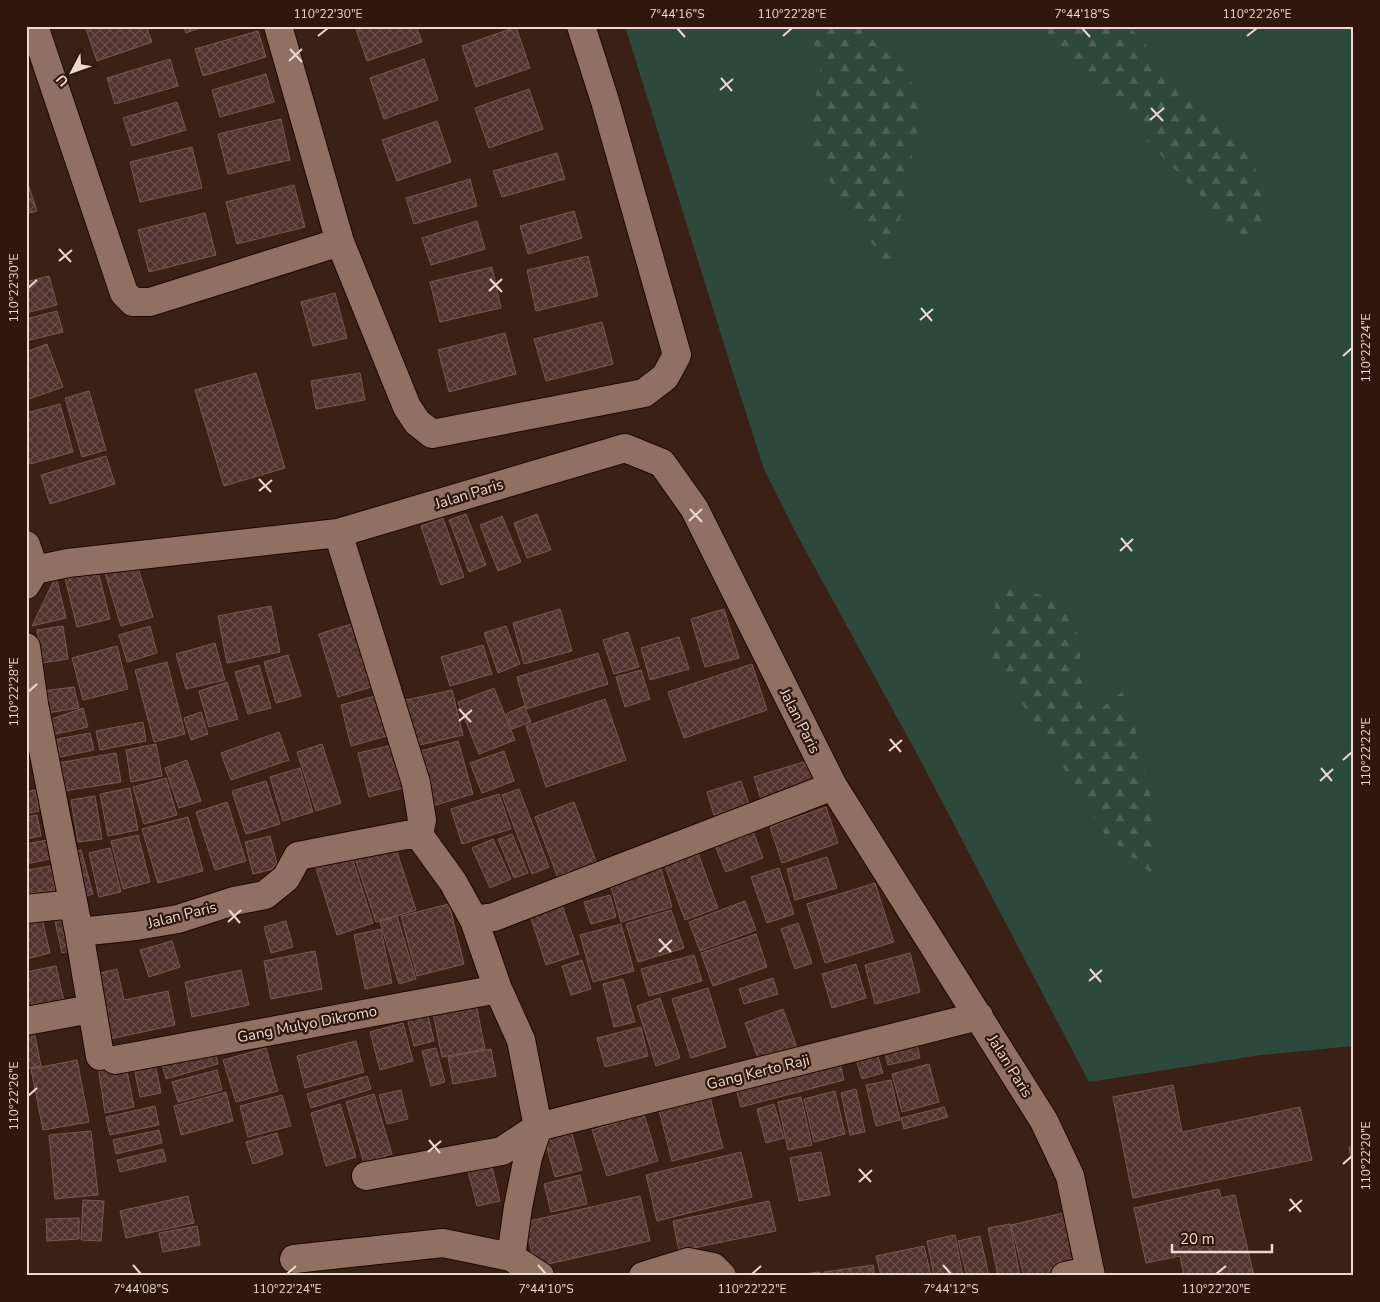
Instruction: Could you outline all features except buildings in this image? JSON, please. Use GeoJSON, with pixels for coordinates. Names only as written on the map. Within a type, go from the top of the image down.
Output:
{"type":"FeatureCollection","features":[{"type":"Feature","properties":{"kind":"street"},"geometry":{"type":"LineString","coordinates":[[34,26],[124,293],[133,302],[150,302],[340,242]]}},
{"type":"Feature","properties":{"kind":"street"},"geometry":{"type":"LineString","coordinates":[[278,26],[340,242],[407,407],[417,422],[432,434],[644,393],[665,377],[677,356],[605,101],[581,26]]}},
{"type":"Feature","properties":{"kind":"street","name":"Jalan Paris"},"geometry":{"type":"LineString","coordinates":[[29,567],[338,533],[625,448],[662,463],[694,508],[833,786],[1044,1121],[1070,1176],[1082,1274]]}},
{"type":"Feature","properties":{"kind":"street"},"geometry":{"type":"LineString","coordinates":[[338,533],[416,784],[422,820],[419,835],[453,882],[474,920],[498,989],[521,1040],[538,1127],[528,1157],[511,1257]]}},
{"type":"Feature","properties":{"kind":"street"},"geometry":{"type":"LineString","coordinates":[[26,647],[30,705],[79,932],[92,1009],[26,1021]]}},
{"type":"Feature","properties":{"kind":"street"},"geometry":{"type":"LineString","coordinates":[[474,920],[494,916],[833,786]]}},
{"type":"Feature","properties":{"kind":"street","name":"Jalan Paris"},"geometry":{"type":"LineString","coordinates":[[79,932],[178,919],[234,901],[265,895],[286,878],[298,856],[406,834],[419,835]]}},
{"type":"Feature","properties":{"kind":"street"},"geometry":{"type":"LineString","coordinates":[[26,910],[73,904]]}},
{"type":"Feature","properties":{"kind":"street","name":"Gang Mulyo Dikromo"},"geometry":{"type":"LineString","coordinates":[[92,1009],[108,1058],[498,989]]}},
{"type":"Feature","properties":{"kind":"street","name":"Gang Kerto Raji"},"geometry":{"type":"LineString","coordinates":[[538,1127],[979,1016]]}},
{"type":"Feature","properties":{"kind":"street"},"geometry":{"type":"LineString","coordinates":[[366,1176],[502,1152],[538,1127]]}},
{"type":"Feature","properties":{"kind":"street"},"geometry":{"type":"LineString","coordinates":[[294,1260],[443,1243],[511,1257],[540,1276]]}},
{"type":"Feature","properties":{"kind":"street"},"geometry":{"type":"LineString","coordinates":[[642,1276],[688,1262],[713,1267],[722,1276]]}},
{"type":"Feature","properties":{"kind":"green space"},"geometry":{"type":"Polygon","coordinates":[[[625,26],[1354,26],[1354,1046],[1261,1055],[1089,1082],[916,752],[797,535],[764,469],[625,26]]]}},
{"type":"Feature","properties":{"kind":"green space"},"geometry":{"type":"Polygon","coordinates":[[[808,26],[873,26],[923,100],[890,269],[844,203],[808,146],[821,64],[808,26]]]}},
{"type":"Feature","properties":{"kind":"green space"},"geometry":{"type":"Polygon","coordinates":[[[1041,26],[1129,26],[1185,91],[1249,144],[1267,217],[1237,243],[1209,204],[1119,112],[1041,26]]]}},
{"type":"Feature","properties":{"kind":"green space"},"geometry":{"type":"Polygon","coordinates":[[[1000,584],[1072,603],[1081,662],[1086,720],[1126,689],[1155,816],[1157,878],[1105,835],[1045,738],[986,649],[1000,584]]]}}]}
